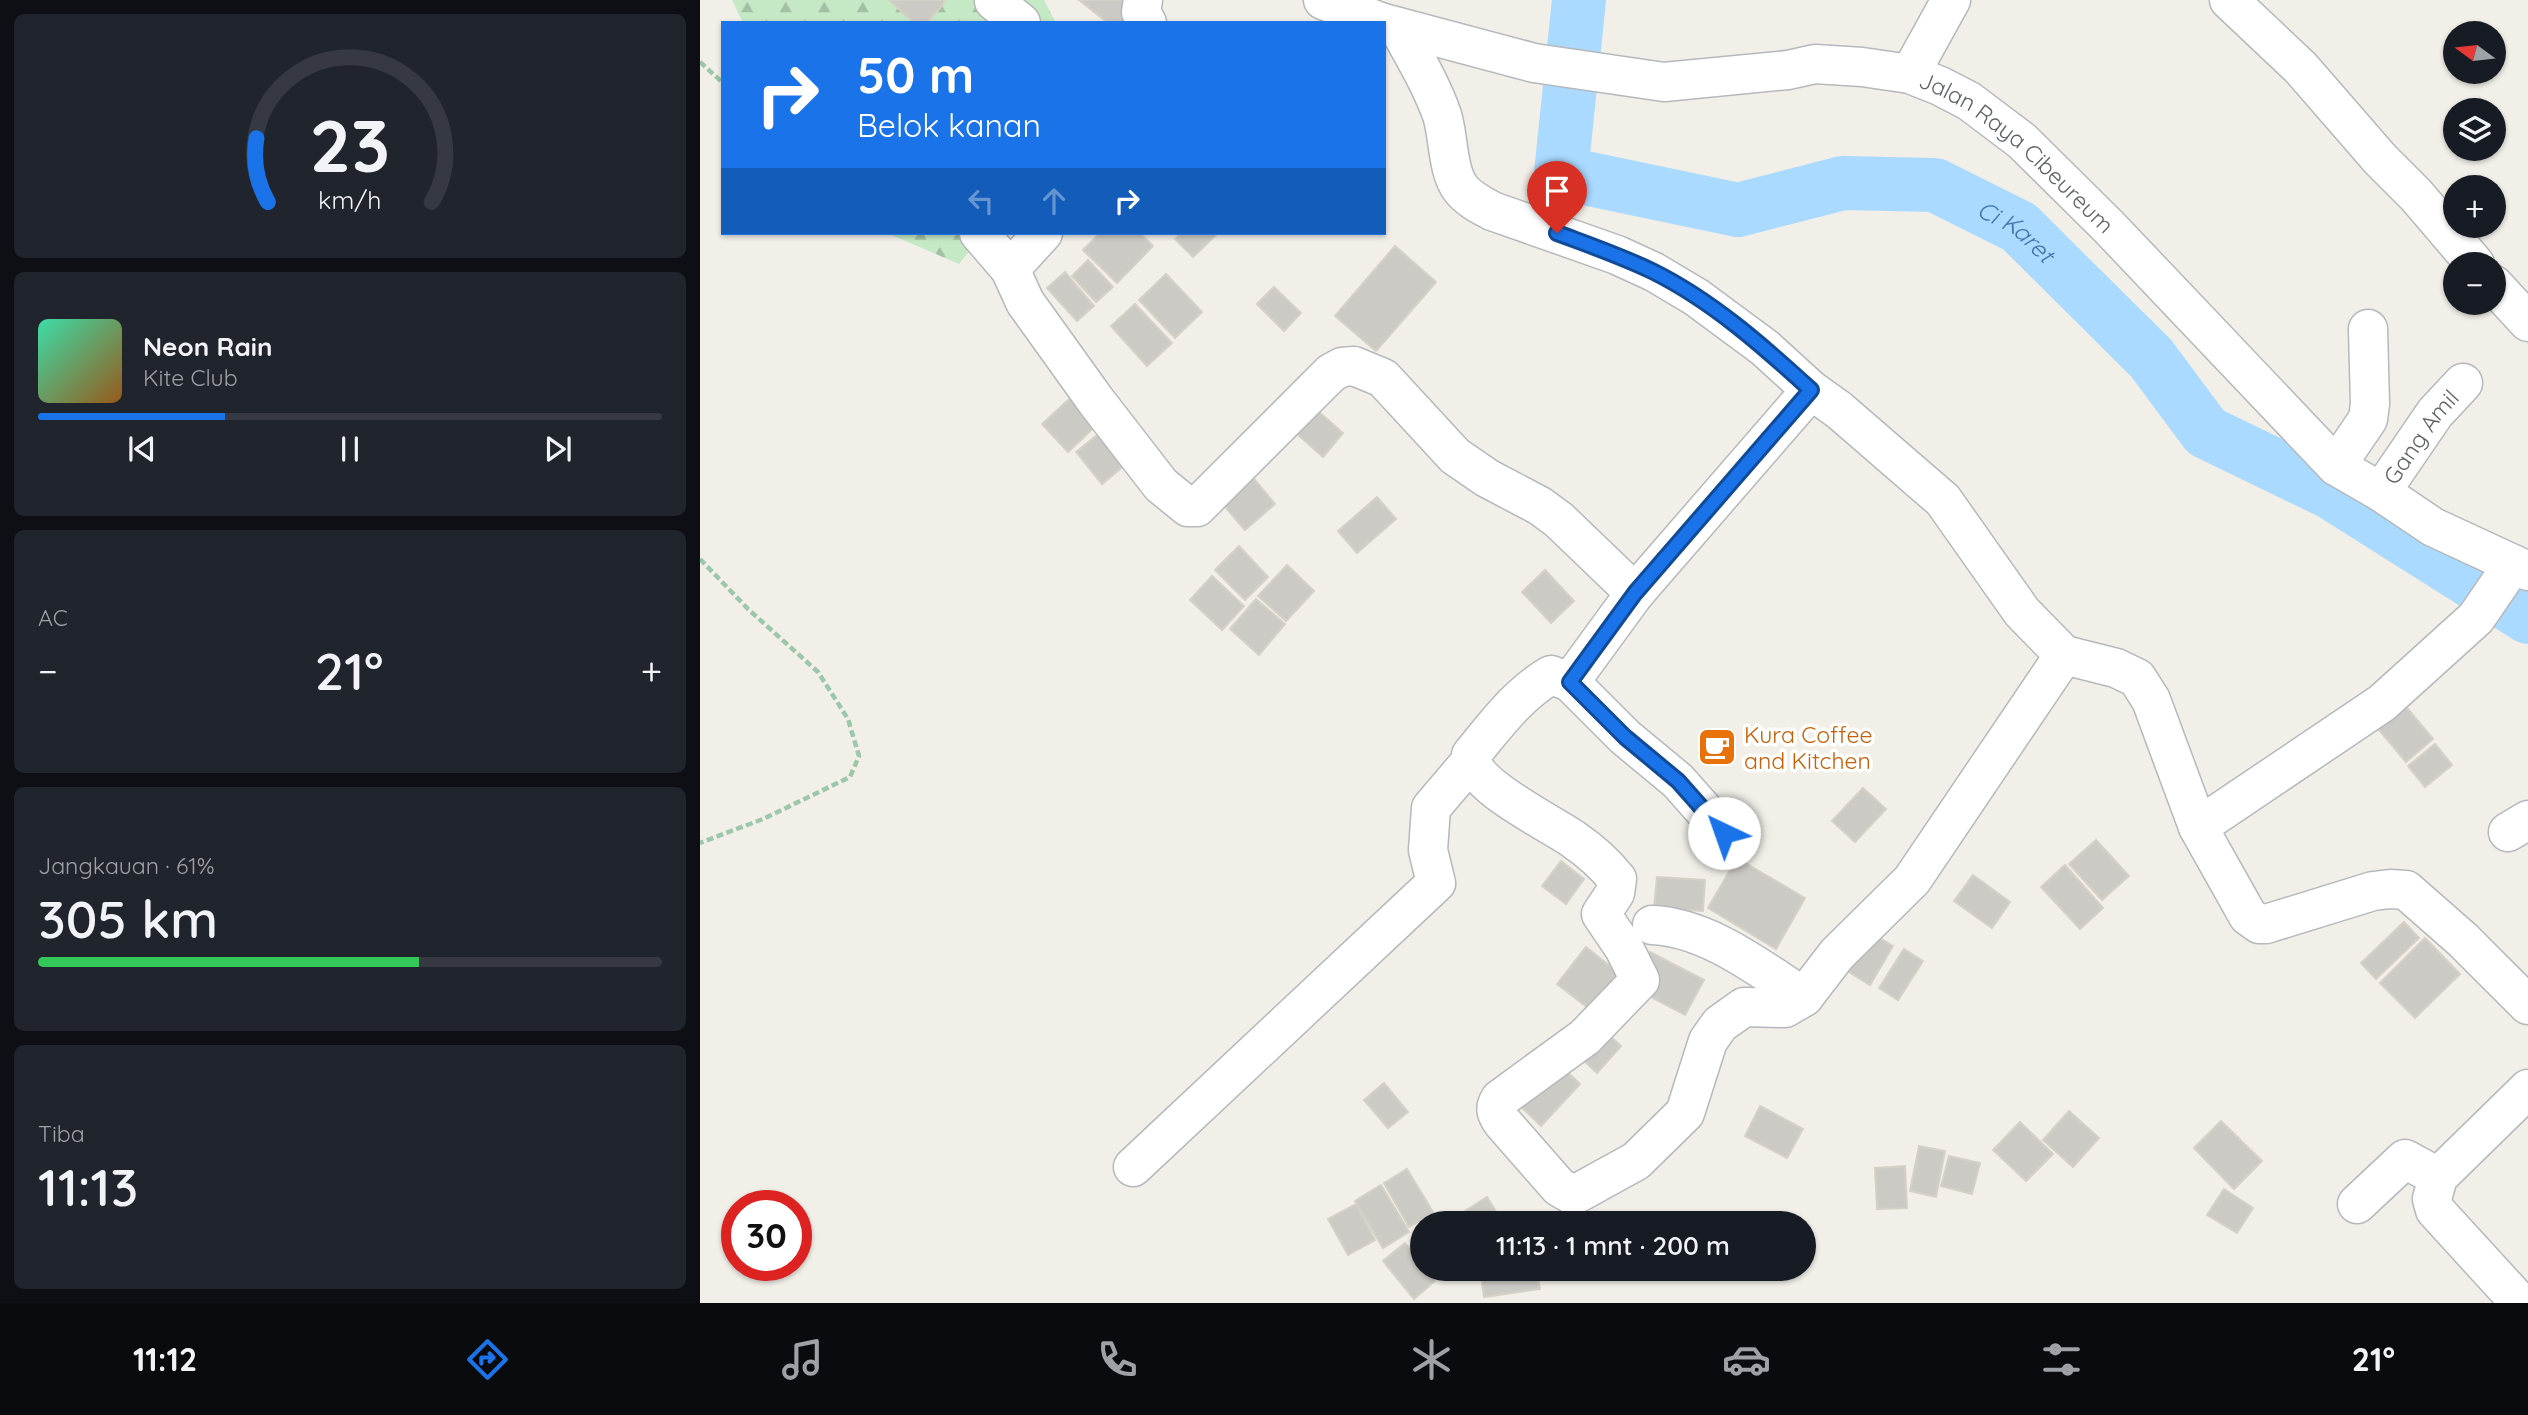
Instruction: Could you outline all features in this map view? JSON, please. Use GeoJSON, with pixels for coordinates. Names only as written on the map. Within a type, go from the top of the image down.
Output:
{"type":"FeatureCollection","features":[{"type":"Feature","properties":{"kind":"street"},"geometry":{"type":"LineString","coordinates":[[1143,0],[1141,12],[1146,21]]}},
{"type":"Feature","properties":{"kind":"street","name":"Jalan Raya Cibeureum"},"geometry":{"type":"LineString","coordinates":[[1323,0],[1380,21]]}},
{"type":"Feature","properties":{"kind":"street"},"geometry":{"type":"LineString","coordinates":[[1910,74],[1951,0]]}},
{"type":"Feature","properties":{"kind":"street"},"geometry":{"type":"LineString","coordinates":[[2229,0],[2301,68],[2380,159],[2417,195],[2465,252]]}},
{"type":"Feature","properties":{"kind":"street"},"geometry":{"type":"LineString","coordinates":[[1388,24],[1434,96],[1448,134],[1453,173],[1460,188],[1473,200],[1492,211],[1617,255],[1654,272],[1696,297],[1765,348],[1811,390],[1839,410],[1944,500],[2022,612],[2064,655],[2116,668],[2137,678],[2151,700],[2198,827],[2248,916],[2259,923],[2274,922],[2373,891],[2406,890],[2463,940],[2528,1006]]}},
{"type":"Feature","properties":{"kind":"street","name":"Jalan Raya Cibeureum"},"geometry":{"type":"LineString","coordinates":[[1388,24],[1534,63],[1602,74],[1676,82],[1788,70],[1815,64],[1862,67],[1910,74],[1969,101],[2022,141],[2109,227],[2336,466],[2433,527],[2504,585]]}},
{"type":"Feature","properties":{"kind":"street"},"geometry":{"type":"LineString","coordinates":[[981,235],[1010,269],[1025,302],[1096,401],[1161,485],[1188,507],[1197,507],[1331,373],[1342,367],[1354,366],[1382,378],[1455,456],[1559,520],[1635,593]]}},
{"type":"Feature","properties":{"kind":"street"},"geometry":{"type":"LineString","coordinates":[[1010,269],[1042,235]]}},
{"type":"Feature","properties":{"kind":"street"},"geometry":{"type":"LineString","coordinates":[[2506,298],[2528,322]]}},
{"type":"Feature","properties":{"kind":"street"},"geometry":{"type":"LineString","coordinates":[[2336,466],[2368,419],[2368,329]]}},
{"type":"Feature","properties":{"kind":"street","name":"Gang Amil"},"geometry":{"type":"LineString","coordinates":[[2381,492],[2435,413],[2463,383]]}},
{"type":"Feature","properties":{"kind":"street"},"geometry":{"type":"LineString","coordinates":[[1570,682],[1635,593],[1811,390]]}},
{"type":"Feature","properties":{"kind":"street"},"geometry":{"type":"LineString","coordinates":[[2198,827],[2382,703],[2504,585]]}},
{"type":"Feature","properties":{"kind":"street"},"geometry":{"type":"LineString","coordinates":[[1724,833],[1678,781],[1625,737],[1570,682],[1552,675],[1496,722],[1471,755],[1476,770],[1502,794],[1574,840],[1605,865],[1617,879],[1615,892],[1601,914],[1624,948],[1640,980],[1585,1037],[1500,1099],[1496,1106],[1496,1112],[1502,1122],[1564,1192],[1571,1194],[1588,1189],[1636,1161],[1685,1113],[1708,1041],[1720,1024],[1744,1007],[1785,1008],[1804,997],[1837,954],[1912,880],[2064,655]]}},
{"type":"Feature","properties":{"kind":"street"},"geometry":{"type":"LineString","coordinates":[[1133,1167],[1436,883],[1428,850],[1431,808],[1471,761]]}},
{"type":"Feature","properties":{"kind":"street"},"geometry":{"type":"LineString","coordinates":[[1652,925],[1667,925],[1692,933],[1751,962],[1804,997]]}},
{"type":"Feature","properties":{"kind":"street"},"geometry":{"type":"LineString","coordinates":[[2520,1303],[2435,1210],[2432,1199],[2438,1177],[2528,1089]]}},
{"type":"Feature","properties":{"kind":"street"},"geometry":{"type":"LineString","coordinates":[[2357,1204],[2405,1159],[2438,1177]]}},
{"type":"Feature","properties":{"kind":"path"},"geometry":{"type":"LineString","coordinates":[[700,62],[721,81]]}},
{"type":"Feature","properties":{"kind":"path"},"geometry":{"type":"LineString","coordinates":[[700,559],[748,609],[818,671],[848,719],[859,756],[850,777],[763,819],[700,843]]}},
{"type":"Feature","properties":{"kind":"green space"},"geometry":{"type":"Polygon","coordinates":[[[732,0],[1044,0],[1055,21],[742,21],[732,0]]]}},
{"type":"Feature","properties":{"kind":"green space"},"geometry":{"type":"Polygon","coordinates":[[[892,235],[982,235],[959,264],[892,235]]]}},
{"type":"Feature","properties":{"kind":"building"},"geometry":{"type":"Polygon","coordinates":[[[889,0],[945,2],[929,21],[912,21],[889,0]]]}},
{"type":"Feature","properties":{"kind":"building"},"geometry":{"type":"Polygon","coordinates":[[[1079,0],[1139,0],[1123,21],[1105,21],[1079,0]]]}},
{"type":"Feature","properties":{"kind":"building"},"geometry":{"type":"Polygon","coordinates":[[[1098,235],[1142,235],[1153,246],[1117,283],[1083,250],[1098,235]]]}},
{"type":"Feature","properties":{"kind":"building"},"geometry":{"type":"Polygon","coordinates":[[[1180,235],[1216,235],[1193,257],[1175,239],[1180,235]]]}},
{"type":"Feature","properties":{"kind":"building"},"geometry":{"type":"Polygon","coordinates":[[[1395,246],[1436,282],[1376,351],[1335,316],[1395,246]]]}},
{"type":"Feature","properties":{"kind":"building"},"geometry":{"type":"Polygon","coordinates":[[[1088,260],[1113,287],[1096,302],[1072,276],[1088,260]]]}},
{"type":"Feature","properties":{"kind":"building"},"geometry":{"type":"Polygon","coordinates":[[[1065,272],[1094,306],[1077,321],[1047,288],[1065,272]]]}},
{"type":"Feature","properties":{"kind":"building"},"geometry":{"type":"Polygon","coordinates":[[[1166,274],[1202,312],[1175,338],[1139,300],[1166,274]]]}},
{"type":"Feature","properties":{"kind":"building"},"geometry":{"type":"Polygon","coordinates":[[[1274,287],[1301,313],[1284,331],[1257,304],[1274,287]]]}},
{"type":"Feature","properties":{"kind":"building"},"geometry":{"type":"Polygon","coordinates":[[[1135,304],[1172,343],[1147,366],[1111,326],[1135,304]]]}},
{"type":"Feature","properties":{"kind":"building"},"geometry":{"type":"Polygon","coordinates":[[[1076,393],[1102,420],[1068,452],[1042,424],[1076,393]]]}},
{"type":"Feature","properties":{"kind":"building"},"geometry":{"type":"Polygon","coordinates":[[[1309,403],[1343,433],[1323,457],[1289,427],[1309,403]]]}},
{"type":"Feature","properties":{"kind":"building"},"geometry":{"type":"Polygon","coordinates":[[[1106,428],[1132,459],[1102,484],[1076,452],[1106,428]]]}},
{"type":"Feature","properties":{"kind":"building"},"geometry":{"type":"Polygon","coordinates":[[[1249,473],[1275,504],[1245,530],[1219,500],[1249,473]]]}},
{"type":"Feature","properties":{"kind":"building"},"geometry":{"type":"Polygon","coordinates":[[[1377,497],[1396,519],[1357,553],[1338,531],[1377,497]]]}},
{"type":"Feature","properties":{"kind":"building"},"geometry":{"type":"Polygon","coordinates":[[[1239,546],[1268,577],[1245,600],[1215,570],[1239,546]]]}},
{"type":"Feature","properties":{"kind":"building"},"geometry":{"type":"Polygon","coordinates":[[[1287,565],[1314,591],[1286,621],[1258,596],[1287,565]]]}},
{"type":"Feature","properties":{"kind":"building"},"geometry":{"type":"Polygon","coordinates":[[[1545,570],[1574,601],[1551,623],[1522,592],[1545,570]]]}},
{"type":"Feature","properties":{"kind":"building"},"geometry":{"type":"Polygon","coordinates":[[[1212,576],[1244,606],[1222,630],[1190,600],[1212,576]]]}},
{"type":"Feature","properties":{"kind":"building"},"geometry":{"type":"Polygon","coordinates":[[[1256,599],[1285,624],[1259,655],[1230,629],[1256,599]]]}},
{"type":"Feature","properties":{"kind":"building"},"geometry":{"type":"Polygon","coordinates":[[[2402,702],[2433,739],[2406,762],[2375,725],[2402,702]]]}},
{"type":"Feature","properties":{"kind":"building"},"geometry":{"type":"Polygon","coordinates":[[[2435,744],[2452,765],[2425,787],[2408,766],[2435,744]]]}},
{"type":"Feature","properties":{"kind":"building"},"geometry":{"type":"Polygon","coordinates":[[[1863,788],[1886,809],[1855,842],[1832,821],[1863,788]]]}},
{"type":"Feature","properties":{"kind":"building"},"geometry":{"type":"Polygon","coordinates":[[[2096,840],[2129,876],[2102,900],[2069,864],[2096,840]]]}},
{"type":"Feature","properties":{"kind":"building"},"geometry":{"type":"Polygon","coordinates":[[[1737,858],[1805,898],[1776,949],[1708,908],[1737,858]]]}},
{"type":"Feature","properties":{"kind":"building"},"geometry":{"type":"Polygon","coordinates":[[[1561,861],[1584,879],[1566,904],[1542,886],[1561,861]]]}},
{"type":"Feature","properties":{"kind":"building"},"geometry":{"type":"Polygon","coordinates":[[[2065,865],[2103,908],[2080,929],[2041,887],[2065,865]]]}},
{"type":"Feature","properties":{"kind":"building"},"geometry":{"type":"Polygon","coordinates":[[[1973,875],[2010,902],[1992,928],[1954,901],[1973,875]]]}},
{"type":"Feature","properties":{"kind":"building"},"geometry":{"type":"Polygon","coordinates":[[[1657,877],[1705,880],[1703,911],[1654,908],[1657,877]]]}},
{"type":"Feature","properties":{"kind":"building"},"geometry":{"type":"Polygon","coordinates":[[[2404,922],[2419,938],[2376,979],[2361,963],[2404,922]]]}},
{"type":"Feature","properties":{"kind":"building"},"geometry":{"type":"Polygon","coordinates":[[[1867,930],[1893,946],[1870,985],[1844,969],[1867,930]]]}},
{"type":"Feature","properties":{"kind":"building"},"geometry":{"type":"Polygon","coordinates":[[[2425,938],[2460,974],[2415,1018],[2380,983],[2425,938]]]}},
{"type":"Feature","properties":{"kind":"building"},"geometry":{"type":"Polygon","coordinates":[[[1586,947],[1620,974],[1592,1011],[1557,984],[1586,947]]]}},
{"type":"Feature","properties":{"kind":"building"},"geometry":{"type":"Polygon","coordinates":[[[1904,949],[1923,961],[1898,1000],[1879,988],[1904,949]]]}},
{"type":"Feature","properties":{"kind":"building"},"geometry":{"type":"Polygon","coordinates":[[[1650,952],[1704,980],[1685,1015],[1632,987],[1650,952]]]}},
{"type":"Feature","properties":{"kind":"building"},"geometry":{"type":"Polygon","coordinates":[[[1587,1015],[1621,1046],[1597,1073],[1563,1041],[1587,1015]]]}},
{"type":"Feature","properties":{"kind":"building"},"geometry":{"type":"Polygon","coordinates":[[[1554,1059],[1580,1084],[1541,1126],[1514,1100],[1554,1059]]]}},
{"type":"Feature","properties":{"kind":"building"},"geometry":{"type":"Polygon","coordinates":[[[1384,1083],[1408,1112],[1388,1128],[1364,1100],[1384,1083]]]}},
{"type":"Feature","properties":{"kind":"building"},"geometry":{"type":"Polygon","coordinates":[[[1760,1106],[1803,1129],[1787,1158],[1745,1136],[1760,1106]]]}},
{"type":"Feature","properties":{"kind":"building"},"geometry":{"type":"Polygon","coordinates":[[[2069,1111],[2099,1138],[2073,1167],[2043,1140],[2069,1111]]]}},
{"type":"Feature","properties":{"kind":"building"},"geometry":{"type":"Polygon","coordinates":[[[2221,1121],[2262,1161],[2234,1189],[2194,1148],[2221,1121]]]}},
{"type":"Feature","properties":{"kind":"building"},"geometry":{"type":"Polygon","coordinates":[[[2020,1122],[2053,1154],[2026,1181],[1993,1150],[2020,1122]]]}},
{"type":"Feature","properties":{"kind":"building"},"geometry":{"type":"Polygon","coordinates":[[[1919,1146],[1945,1151],[1936,1197],[1910,1191],[1919,1146]]]}},
{"type":"Feature","properties":{"kind":"building"},"geometry":{"type":"Polygon","coordinates":[[[1949,1156],[1980,1163],[1972,1194],[1941,1186],[1949,1156]]]}},
{"type":"Feature","properties":{"kind":"building"},"geometry":{"type":"Polygon","coordinates":[[[1905,1166],[1907,1208],[1877,1209],[1875,1168],[1905,1166]]]}},
{"type":"Feature","properties":{"kind":"building"},"geometry":{"type":"Polygon","coordinates":[[[1407,1169],[1432,1211],[1410,1211],[1409,1227],[1384,1183],[1407,1169]]]}},
{"type":"Feature","properties":{"kind":"building"},"geometry":{"type":"Polygon","coordinates":[[[1381,1185],[1409,1232],[1383,1248],[1355,1201],[1381,1185]]]}},
{"type":"Feature","properties":{"kind":"building"},"geometry":{"type":"Polygon","coordinates":[[[2224,1189],[2253,1208],[2237,1233],[2207,1215],[2224,1189]]]}},
{"type":"Feature","properties":{"kind":"building"},"geometry":{"type":"Polygon","coordinates":[[[1487,1197],[1496,1211],[1465,1211],[1487,1197]]]}},
{"type":"Feature","properties":{"kind":"building"},"geometry":{"type":"Polygon","coordinates":[[[1356,1204],[1375,1240],[1348,1255],[1328,1219],[1356,1204]]]}},
{"type":"Feature","properties":{"kind":"building"},"geometry":{"type":"Polygon","coordinates":[[[1405,1243],[1410,1249],[1410,1281],[1435,1281],[1414,1299],[1383,1261],[1405,1243]]]}},
{"type":"Feature","properties":{"kind":"building"},"geometry":{"type":"Polygon","coordinates":[[[1482,1281],[1539,1281],[1540,1289],[1484,1297],[1482,1281]]]}},
{"type":"Feature","properties":{"kind":"waterway","name":"Ci Karet"},"geometry":{"type":"LineString","coordinates":[[1579,0],[1561,173],[1738,210],[1843,183],[1935,185],[2019,227],[2151,358],[2206,432],[2330,492],[2528,617]]}},
{"type":"Feature","properties":{"kind":"place","name":"Kura Coffee and Kitchen"},"geometry":{"type":"Point","coordinates":[1717,747]}},
{"type":"Feature","properties":{"kind":"route"},"geometry":{"type":"LineString","coordinates":[[1557,233],[1654,272],[1696,297],[1765,348],[1811,390],[1635,593],[1570,682],[1625,737],[1678,781],[1724,833]]}}]}
